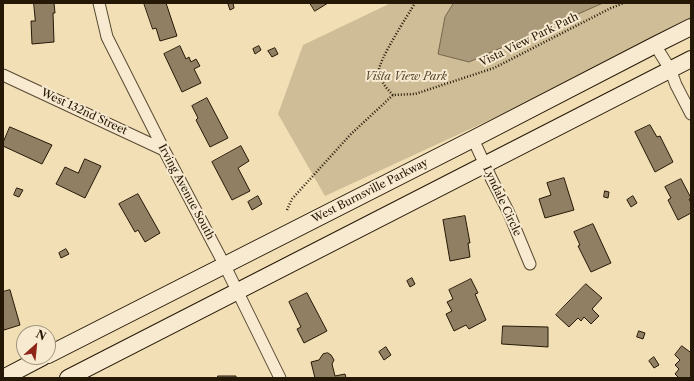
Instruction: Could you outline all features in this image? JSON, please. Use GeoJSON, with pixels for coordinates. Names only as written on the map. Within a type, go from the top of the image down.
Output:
{"type":"FeatureCollection","features":[{"type":"Feature","properties":{"kind":"street","name":"Irving Avenue South"},"geometry":{"type":"LineString","coordinates":[[99,3],[108,37],[164,150],[224,264],[280,378]]}},
{"type":"Feature","properties":{"kind":"street","name":"West Burnsville Parkway"},"geometry":{"type":"LineString","coordinates":[[56,351],[691,27]]}},
{"type":"Feature","properties":{"kind":"street"},"geometry":{"type":"LineString","coordinates":[[655,45],[670,69],[676,85],[691,114]]}},
{"type":"Feature","properties":{"kind":"street"},"geometry":{"type":"LineString","coordinates":[[68,378],[691,59]]}},
{"type":"Feature","properties":{"kind":"street","name":"West 132nd Street"},"geometry":{"type":"LineString","coordinates":[[3,75],[164,150]]}},
{"type":"Feature","properties":{"kind":"street","name":"Lyndale Circle"},"geometry":{"type":"LineString","coordinates":[[473,139],[508,211],[530,264]]}},
{"type":"Feature","properties":{"kind":"street"},"geometry":{"type":"LineString","coordinates":[[3,378],[28,365]]}},
{"type":"Feature","properties":{"kind":"path"},"geometry":{"type":"LineString","coordinates":[[287,210],[292,199],[345,141],[393,95],[383,84],[379,70],[386,51],[415,3]]}},
{"type":"Feature","properties":{"kind":"path","name":"Vista View Park Path"},"geometry":{"type":"LineString","coordinates":[[393,95],[415,94],[494,68],[611,8],[624,3]]}},
{"type":"Feature","properties":{"kind":"green space","name":"Vista View Park"},"geometry":{"type":"Polygon","coordinates":[[[391,3],[691,3],[691,27],[325,196],[278,114],[303,45],[391,3]]]}},
{"type":"Feature","properties":{"kind":"shaded area"},"geometry":{"type":"Polygon","coordinates":[[[454,3],[603,3],[469,62],[438,54],[445,17],[454,3]]]}},
{"type":"Feature","properties":{"kind":"building"},"geometry":{"type":"Polygon","coordinates":[[[34,3],[54,3],[54,42],[32,44],[31,21],[35,21],[34,3]]]}},
{"type":"Feature","properties":{"kind":"building"},"geometry":{"type":"Polygon","coordinates":[[[144,3],[166,3],[177,36],[160,41],[156,28],[153,29],[144,3]]]}},
{"type":"Feature","properties":{"kind":"building"},"geometry":{"type":"Polygon","coordinates":[[[233,3],[234,8],[230,10],[228,4],[233,3]]]}},
{"type":"Feature","properties":{"kind":"building"},"geometry":{"type":"Polygon","coordinates":[[[310,3],[328,3],[315,11],[310,3]]]}},
{"type":"Feature","properties":{"kind":"building"},"geometry":{"type":"Polygon","coordinates":[[[180,46],[186,59],[189,57],[191,62],[196,59],[200,66],[194,69],[201,83],[182,92],[164,54],[180,46]]]}},
{"type":"Feature","properties":{"kind":"building"},"geometry":{"type":"Polygon","coordinates":[[[259,46],[261,50],[255,54],[253,49],[259,46]]]}},
{"type":"Feature","properties":{"kind":"building"},"geometry":{"type":"Polygon","coordinates":[[[275,48],[278,54],[272,57],[268,51],[275,48]]]}},
{"type":"Feature","properties":{"kind":"building"},"geometry":{"type":"Polygon","coordinates":[[[207,98],[228,138],[210,147],[196,120],[198,118],[192,106],[207,98]]]}},
{"type":"Feature","properties":{"kind":"building"},"geometry":{"type":"Polygon","coordinates":[[[650,125],[657,137],[660,136],[673,162],[655,172],[635,132],[650,125]]]}},
{"type":"Feature","properties":{"kind":"building"},"geometry":{"type":"Polygon","coordinates":[[[10,127],[52,145],[42,164],[3,146],[10,127]]]}},
{"type":"Feature","properties":{"kind":"building"},"geometry":{"type":"Polygon","coordinates":[[[241,146],[249,161],[238,168],[250,191],[232,200],[212,162],[241,146]]]}},
{"type":"Feature","properties":{"kind":"building"},"geometry":{"type":"Polygon","coordinates":[[[85,159],[101,166],[85,198],[56,184],[65,167],[78,173],[85,159]]]}},
{"type":"Feature","properties":{"kind":"building"},"geometry":{"type":"Polygon","coordinates":[[[564,178],[574,210],[545,218],[539,199],[551,195],[547,183],[564,178]]]}},
{"type":"Feature","properties":{"kind":"building"},"geometry":{"type":"Polygon","coordinates":[[[681,179],[691,198],[689,199],[691,203],[691,213],[678,220],[668,200],[671,198],[665,187],[681,179]]]}},
{"type":"Feature","properties":{"kind":"building"},"geometry":{"type":"Polygon","coordinates":[[[17,188],[23,190],[19,197],[14,195],[17,188]]]}},
{"type":"Feature","properties":{"kind":"building"},"geometry":{"type":"Polygon","coordinates":[[[605,191],[609,192],[608,198],[604,197],[605,191]]]}},
{"type":"Feature","properties":{"kind":"building"},"geometry":{"type":"Polygon","coordinates":[[[138,194],[160,233],[145,242],[138,230],[135,232],[119,204],[138,194]]]}},
{"type":"Feature","properties":{"kind":"building"},"geometry":{"type":"Polygon","coordinates":[[[258,196],[262,204],[252,210],[248,202],[258,196]]]}},
{"type":"Feature","properties":{"kind":"building"},"geometry":{"type":"Polygon","coordinates":[[[633,196],[637,203],[631,207],[627,200],[633,196]]]}},
{"type":"Feature","properties":{"kind":"building"},"geometry":{"type":"Polygon","coordinates":[[[465,216],[470,243],[468,243],[470,257],[450,261],[443,220],[465,216]]]}},
{"type":"Feature","properties":{"kind":"building"},"geometry":{"type":"Polygon","coordinates":[[[593,224],[611,263],[591,272],[578,246],[580,245],[574,232],[593,224]]]}},
{"type":"Feature","properties":{"kind":"building"},"geometry":{"type":"Polygon","coordinates":[[[66,249],[69,254],[61,258],[59,253],[66,249]]]}},
{"type":"Feature","properties":{"kind":"building"},"geometry":{"type":"Polygon","coordinates":[[[412,278],[415,284],[410,287],[407,281],[412,278]]]}},
{"type":"Feature","properties":{"kind":"building"},"geometry":{"type":"Polygon","coordinates":[[[471,279],[478,293],[475,294],[486,320],[469,329],[466,325],[454,331],[446,314],[452,311],[447,302],[453,299],[449,290],[471,279]]]}},
{"type":"Feature","properties":{"kind":"building"},"geometry":{"type":"Polygon","coordinates":[[[586,284],[602,298],[592,309],[599,316],[591,324],[584,317],[581,321],[578,318],[569,327],[556,315],[586,284]]]}},
{"type":"Feature","properties":{"kind":"building"},"geometry":{"type":"Polygon","coordinates":[[[10,290],[20,325],[4,330],[3,327],[3,292],[10,290]]]}},
{"type":"Feature","properties":{"kind":"building"},"geometry":{"type":"Polygon","coordinates":[[[307,293],[327,331],[304,343],[297,329],[301,327],[289,302],[307,293]]]}},
{"type":"Feature","properties":{"kind":"building"},"geometry":{"type":"Polygon","coordinates":[[[503,326],[548,327],[548,347],[502,344],[503,326]]]}},
{"type":"Feature","properties":{"kind":"building"},"geometry":{"type":"Polygon","coordinates":[[[639,331],[645,333],[643,339],[637,337],[639,331]]]}},
{"type":"Feature","properties":{"kind":"building"},"geometry":{"type":"Polygon","coordinates":[[[682,346],[690,352],[691,350],[691,378],[679,378],[675,374],[679,369],[675,365],[680,360],[675,355],[682,346]]]}},
{"type":"Feature","properties":{"kind":"building"},"geometry":{"type":"Polygon","coordinates":[[[386,347],[391,355],[384,360],[379,352],[386,347]]]}},
{"type":"Feature","properties":{"kind":"building"},"geometry":{"type":"Polygon","coordinates":[[[328,353],[334,360],[332,364],[335,376],[345,374],[346,378],[315,378],[311,362],[319,360],[323,354],[328,353]]]}},
{"type":"Feature","properties":{"kind":"building"},"geometry":{"type":"Polygon","coordinates":[[[654,357],[659,365],[654,368],[649,361],[654,357]]]}},
{"type":"Feature","properties":{"kind":"building"},"geometry":{"type":"Polygon","coordinates":[[[218,376],[236,376],[236,378],[218,378],[218,376]]]}}]}
